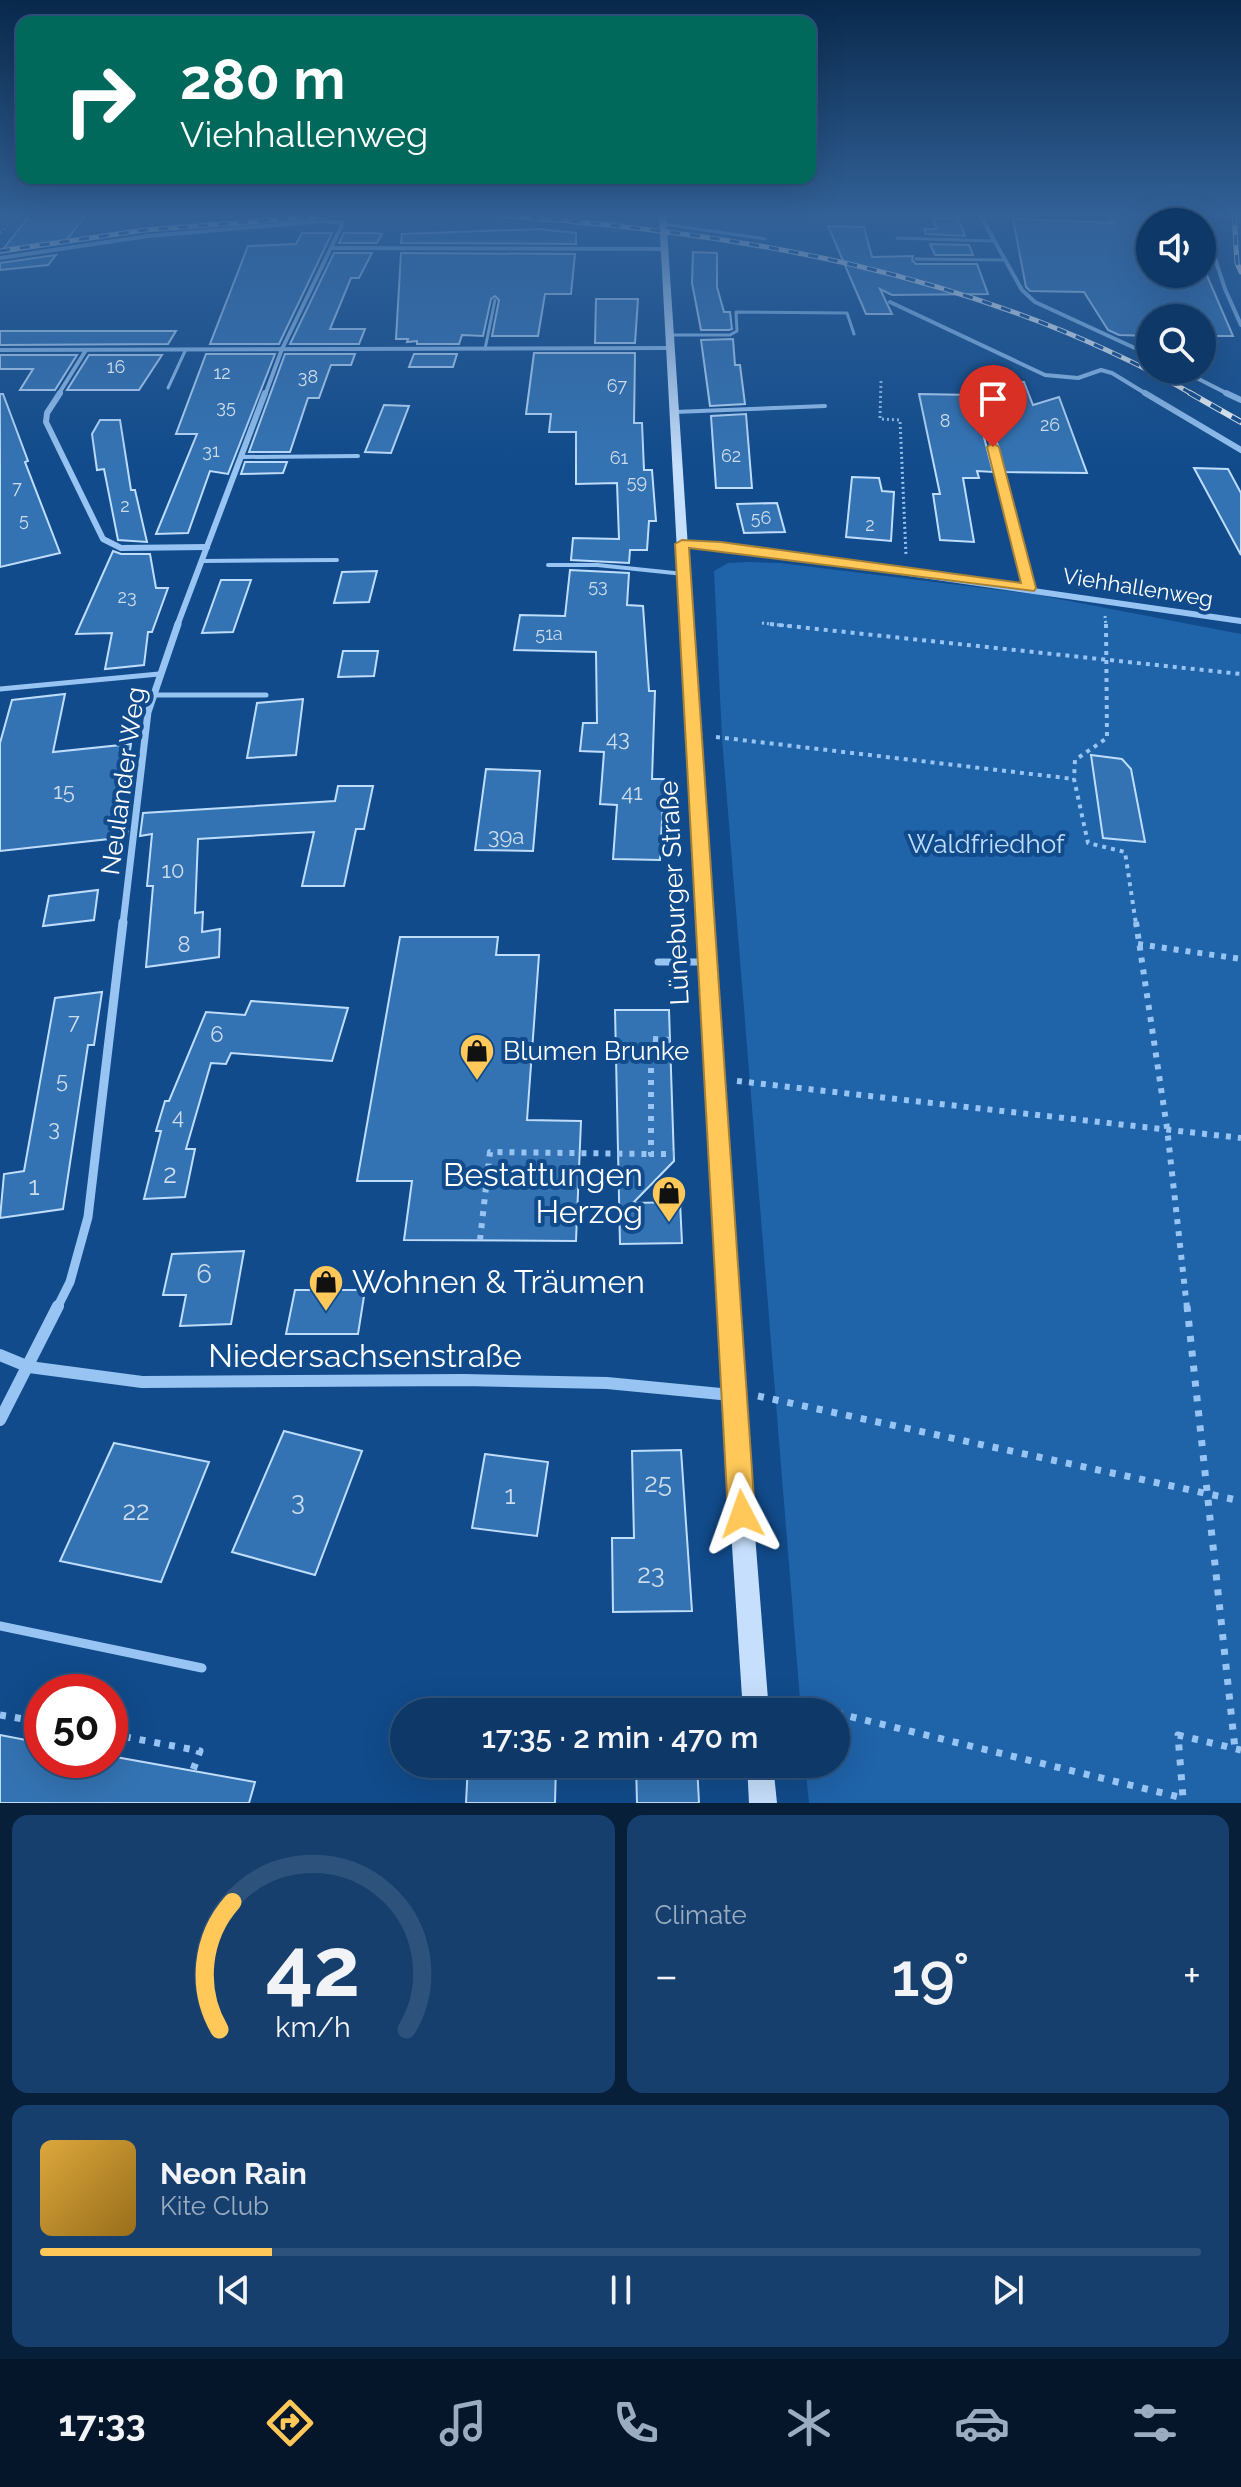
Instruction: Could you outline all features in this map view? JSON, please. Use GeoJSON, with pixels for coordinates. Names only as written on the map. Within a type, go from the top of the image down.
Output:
{"type":"FeatureCollection","features":[{"type":"Feature","properties":{"kind":"main road","name":"Lüneburger Straße"},"geometry":{"type":"LineString","coordinates":[[667,299],[733,1395],[755,1698]]}},
{"type":"Feature","properties":{"kind":"main road"},"geometry":{"type":"LineString","coordinates":[[761,1778],[763,1803]]}},
{"type":"Feature","properties":{"kind":"street","name":"Neulander Weg"},"geometry":{"type":"LineString","coordinates":[[0,1420],[70,1282],[88,1217],[146,728],[153,695],[282,349],[307,299]]}},
{"type":"Feature","properties":{"kind":"street"},"geometry":{"type":"LineString","coordinates":[[1032,299],[1136,349]]}},
{"type":"Feature","properties":{"kind":"street"},"geometry":{"type":"LineString","coordinates":[[1230,299],[1241,325]]}},
{"type":"Feature","properties":{"kind":"street"},"geometry":{"type":"LineString","coordinates":[[890,302],[1045,375],[1078,378],[1101,370],[1112,373],[1241,450]]}},
{"type":"Feature","properties":{"kind":"street"},"geometry":{"type":"LineString","coordinates":[[0,350],[670,348]]}},
{"type":"Feature","properties":{"kind":"street"},"geometry":{"type":"LineString","coordinates":[[86,350],[47,413],[46,422],[103,539],[121,548],[207,547]]}},
{"type":"Feature","properties":{"kind":"street"},"geometry":{"type":"LineString","coordinates":[[1209,384],[1241,400]]}},
{"type":"Feature","properties":{"kind":"street","name":"Viehhallenweg"},"geometry":{"type":"LineString","coordinates":[[978,390],[1029,588]]}},
{"type":"Feature","properties":{"kind":"street","name":"Viehhallenweg"},"geometry":{"type":"LineString","coordinates":[[682,544],[721,546],[1029,588],[1241,621]]}},
{"type":"Feature","properties":{"kind":"street","name":"Niedersachsenstraße"},"geometry":{"type":"LineString","coordinates":[[0,1355],[29,1367],[142,1382],[575,1382],[733,1395]]}},
{"type":"Feature","properties":{"kind":"lane"},"geometry":{"type":"LineString","coordinates":[[485,349],[495,300]]}},
{"type":"Feature","properties":{"kind":"lane"},"geometry":{"type":"LineString","coordinates":[[669,335],[730,335],[737,331],[736,312],[847,313],[854,334]]}},
{"type":"Feature","properties":{"kind":"lane"},"geometry":{"type":"LineString","coordinates":[[168,388],[186,349]]}},
{"type":"Feature","properties":{"kind":"lane"},"geometry":{"type":"LineString","coordinates":[[674,412],[825,406]]}},
{"type":"Feature","properties":{"kind":"lane"},"geometry":{"type":"LineString","coordinates":[[241,457],[358,456]]}},
{"type":"Feature","properties":{"kind":"lane"},"geometry":{"type":"LineString","coordinates":[[202,561],[337,560]]}},
{"type":"Feature","properties":{"kind":"lane"},"geometry":{"type":"LineString","coordinates":[[548,565],[597,565],[684,574]]}},
{"type":"Feature","properties":{"kind":"lane"},"geometry":{"type":"LineString","coordinates":[[0,689],[159,674]]}},
{"type":"Feature","properties":{"kind":"lane"},"geometry":{"type":"LineString","coordinates":[[153,695],[266,695]]}},
{"type":"Feature","properties":{"kind":"lane"},"geometry":{"type":"LineString","coordinates":[[658,962],[707,962]]}},
{"type":"Feature","properties":{"kind":"lane"},"geometry":{"type":"LineString","coordinates":[[0,1626],[202,1668]]}},
{"type":"Feature","properties":{"kind":"path"},"geometry":{"type":"LineString","coordinates":[[881,381],[880,419],[900,420],[901,491],[908,572]]}},
{"type":"Feature","properties":{"kind":"path"},"geometry":{"type":"LineString","coordinates":[[850,1716],[1183,1798],[1178,1735],[1238,1749],[1167,1128],[1125,852],[1088,843],[1074,779],[1075,760],[1107,738],[1108,660],[1101,599]]}},
{"type":"Feature","properties":{"kind":"path"},"geometry":{"type":"LineString","coordinates":[[762,623],[1241,674]]}},
{"type":"Feature","properties":{"kind":"path"},"geometry":{"type":"LineString","coordinates":[[695,735],[1074,779]]}},
{"type":"Feature","properties":{"kind":"path"},"geometry":{"type":"LineString","coordinates":[[1138,944],[1241,959]]}},
{"type":"Feature","properties":{"kind":"path"},"geometry":{"type":"LineString","coordinates":[[651,1154],[651,1039],[670,1040]]}},
{"type":"Feature","properties":{"kind":"path"},"geometry":{"type":"LineString","coordinates":[[715,1080],[1241,1138]]}},
{"type":"Feature","properties":{"kind":"path"},"geometry":{"type":"LineString","coordinates":[[480,1240],[490,1152],[674,1154]]}},
{"type":"Feature","properties":{"kind":"path"},"geometry":{"type":"LineString","coordinates":[[733,1395],[776,1398],[1241,1501]]}},
{"type":"Feature","properties":{"kind":"path"},"geometry":{"type":"LineString","coordinates":[[0,1715],[24,1719]]}},
{"type":"Feature","properties":{"kind":"path"},"geometry":{"type":"LineString","coordinates":[[128,1737],[200,1751],[193,1770]]}},
{"type":"Feature","properties":{"kind":"green space","name":"Waldfriedhof"},"geometry":{"type":"Polygon","coordinates":[[[728,563],[780,563],[1033,594],[1241,634],[1241,1803],[809,1803],[806,1778],[850,1778],[850,1698],[800,1698],[722,738],[714,571],[728,563]]]}},
{"type":"Feature","properties":{"kind":"building"},"geometry":{"type":"Polygon","coordinates":[[[227,299],[300,299],[279,344],[210,344],[227,299]]]}},
{"type":"Feature","properties":{"kind":"building"},"geometry":{"type":"Polygon","coordinates":[[[312,299],[342,299],[330,329],[365,329],[359,344],[290,344],[312,299]]]}},
{"type":"Feature","properties":{"kind":"building"},"geometry":{"type":"Polygon","coordinates":[[[398,299],[491,299],[483,336],[462,335],[459,344],[417,344],[417,341],[396,339],[398,299]]]}},
{"type":"Feature","properties":{"kind":"building"},"geometry":{"type":"Polygon","coordinates":[[[544,299],[538,336],[492,336],[499,300],[544,299]]]}},
{"type":"Feature","properties":{"kind":"building"},"geometry":{"type":"Polygon","coordinates":[[[596,299],[638,299],[635,343],[595,343],[596,299]]]}},
{"type":"Feature","properties":{"kind":"building"},"geometry":{"type":"Polygon","coordinates":[[[695,299],[720,299],[724,312],[730,312],[732,329],[701,330],[695,299]]]}},
{"type":"Feature","properties":{"kind":"building"},"geometry":{"type":"Polygon","coordinates":[[[860,299],[885,299],[892,314],[866,314],[860,299]]]}},
{"type":"Feature","properties":{"kind":"building"},"geometry":{"type":"Polygon","coordinates":[[[1089,299],[1217,299],[1233,336],[1216,336],[1216,304],[1136,304],[1136,336],[1119,335],[1108,330],[1089,299]]]}},
{"type":"Feature","properties":{"kind":"building"},"geometry":{"type":"Polygon","coordinates":[[[0,331],[176,331],[168,344],[0,345],[0,331]]]}},
{"type":"Feature","properties":{"kind":"building"},"geometry":{"type":"Polygon","coordinates":[[[733,339],[735,365],[740,365],[745,404],[710,406],[701,340],[733,339]]]}},
{"type":"Feature","properties":{"kind":"building"},"geometry":{"type":"Polygon","coordinates":[[[534,353],[635,353],[634,423],[642,423],[644,470],[652,470],[656,521],[649,521],[647,550],[630,550],[629,563],[571,560],[573,538],[619,539],[617,483],[576,484],[576,432],[549,432],[551,414],[526,414],[534,353]]]}},
{"type":"Feature","properties":{"kind":"building"},"geometry":{"type":"Polygon","coordinates":[[[206,354],[275,354],[228,474],[210,471],[188,533],[156,534],[197,434],[176,434],[206,354]]]}},
{"type":"Feature","properties":{"kind":"building"},"geometry":{"type":"Polygon","coordinates":[[[285,354],[355,354],[351,365],[331,365],[319,398],[308,398],[290,452],[249,452],[285,354]]]}},
{"type":"Feature","properties":{"kind":"building"},"geometry":{"type":"Polygon","coordinates":[[[414,354],[457,354],[453,367],[409,367],[414,354]]]}},
{"type":"Feature","properties":{"kind":"building"},"geometry":{"type":"Polygon","coordinates":[[[0,355],[77,355],[55,390],[20,390],[33,369],[0,369],[0,355]]]}},
{"type":"Feature","properties":{"kind":"building"},"geometry":{"type":"Polygon","coordinates":[[[89,355],[162,355],[139,390],[67,390],[89,355]]]}},
{"type":"Feature","properties":{"kind":"building"},"geometry":{"type":"Polygon","coordinates":[[[980,381],[1024,382],[1033,405],[1059,397],[1087,473],[1005,472],[980,381]]]}},
{"type":"Feature","properties":{"kind":"building"},"geometry":{"type":"Polygon","coordinates":[[[0,394],[3,394],[60,553],[0,567],[0,394]]]}},
{"type":"Feature","properties":{"kind":"building"},"geometry":{"type":"Polygon","coordinates":[[[919,394],[973,395],[993,472],[977,471],[979,478],[963,478],[974,542],[940,540],[933,494],[940,494],[919,394]]]}},
{"type":"Feature","properties":{"kind":"building"},"geometry":{"type":"Polygon","coordinates":[[[384,405],[409,406],[391,453],[365,452],[384,405]]]}},
{"type":"Feature","properties":{"kind":"building"},"geometry":{"type":"Polygon","coordinates":[[[746,414],[752,488],[716,488],[711,416],[746,414]]]}},
{"type":"Feature","properties":{"kind":"building"},"geometry":{"type":"Polygon","coordinates":[[[100,420],[120,420],[131,490],[135,490],[147,542],[118,540],[104,469],[97,470],[92,434],[100,420]]]}},
{"type":"Feature","properties":{"kind":"building"},"geometry":{"type":"Polygon","coordinates":[[[245,462],[287,462],[283,473],[241,474],[245,462]]]}},
{"type":"Feature","properties":{"kind":"building"},"geometry":{"type":"Polygon","coordinates":[[[1194,468],[1228,469],[1241,493],[1241,555],[1194,468]]]}},
{"type":"Feature","properties":{"kind":"building"},"geometry":{"type":"Polygon","coordinates":[[[852,477],[879,478],[882,491],[894,492],[891,541],[846,537],[852,477]]]}},
{"type":"Feature","properties":{"kind":"building"},"geometry":{"type":"Polygon","coordinates":[[[777,503],[785,532],[744,533],[737,504],[777,503]]]}},
{"type":"Feature","properties":{"kind":"building"},"geometry":{"type":"Polygon","coordinates":[[[113,551],[150,554],[156,588],[168,588],[152,632],[148,632],[144,665],[105,669],[112,633],[76,634],[113,551]]]}},
{"type":"Feature","properties":{"kind":"building"},"geometry":{"type":"Polygon","coordinates":[[[570,570],[629,573],[627,605],[643,606],[649,691],[655,691],[652,779],[664,779],[660,860],[613,859],[617,805],[600,804],[604,752],[580,751],[583,723],[597,723],[596,652],[514,650],[520,615],[565,616],[570,570]]]}},
{"type":"Feature","properties":{"kind":"building"},"geometry":{"type":"Polygon","coordinates":[[[377,571],[369,602],[334,603],[342,572],[377,571]]]}},
{"type":"Feature","properties":{"kind":"building"},"geometry":{"type":"Polygon","coordinates":[[[221,580],[251,580],[233,632],[202,633],[221,580]]]}},
{"type":"Feature","properties":{"kind":"building"},"geometry":{"type":"Polygon","coordinates":[[[343,651],[378,651],[374,676],[338,677],[343,651]]]}},
{"type":"Feature","properties":{"kind":"building"},"geometry":{"type":"Polygon","coordinates":[[[65,694],[53,752],[131,744],[120,814],[129,814],[127,837],[0,851],[0,743],[12,700],[65,694]]]}},
{"type":"Feature","properties":{"kind":"building"},"geometry":{"type":"Polygon","coordinates":[[[303,699],[296,755],[247,758],[257,703],[303,699]]]}},
{"type":"Feature","properties":{"kind":"building"},"geometry":{"type":"Polygon","coordinates":[[[1091,755],[1122,759],[1131,769],[1145,842],[1103,838],[1091,755]]]}},
{"type":"Feature","properties":{"kind":"building"},"geometry":{"type":"Polygon","coordinates":[[[486,769],[540,771],[533,851],[475,850],[486,769]]]}},
{"type":"Feature","properties":{"kind":"building"},"geometry":{"type":"Polygon","coordinates":[[[338,786],[373,786],[364,829],[356,829],[344,886],[302,886],[314,832],[198,839],[195,913],[203,912],[202,932],[220,929],[219,957],[146,967],[153,886],[147,886],[152,834],[140,836],[143,813],[335,801],[338,786]]]}},
{"type":"Feature","properties":{"kind":"building"},"geometry":{"type":"Polygon","coordinates":[[[98,890],[94,920],[43,926],[49,896],[98,890]]]}},
{"type":"Feature","properties":{"kind":"building"},"geometry":{"type":"Polygon","coordinates":[[[400,937],[498,937],[496,955],[539,955],[527,1120],[581,1121],[576,1241],[404,1240],[412,1181],[357,1181],[400,937]]]}},
{"type":"Feature","properties":{"kind":"building"},"geometry":{"type":"Polygon","coordinates":[[[102,992],[94,1045],[88,1045],[63,1209],[0,1218],[4,1174],[24,1171],[55,998],[102,992]]]}},
{"type":"Feature","properties":{"kind":"building"},"geometry":{"type":"Polygon","coordinates":[[[251,1001],[348,1008],[332,1061],[231,1053],[226,1064],[211,1063],[186,1149],[195,1149],[185,1197],[144,1199],[161,1131],[156,1131],[165,1101],[169,1101],[206,1012],[245,1015],[251,1001]]]}},
{"type":"Feature","properties":{"kind":"building"},"geometry":{"type":"Polygon","coordinates":[[[615,1010],[669,1010],[674,1161],[633,1203],[680,1202],[682,1243],[620,1244],[615,1010]]]}},
{"type":"Feature","properties":{"kind":"building"},"geometry":{"type":"Polygon","coordinates":[[[244,1251],[231,1324],[180,1326],[186,1295],[163,1295],[172,1254],[244,1251]]]}},
{"type":"Feature","properties":{"kind":"building"},"geometry":{"type":"Polygon","coordinates":[[[295,1290],[365,1290],[358,1334],[286,1334],[295,1290]]]}},
{"type":"Feature","properties":{"kind":"building"},"geometry":{"type":"Polygon","coordinates":[[[284,1431],[362,1451],[315,1575],[232,1552],[284,1431]]]}},
{"type":"Feature","properties":{"kind":"building"},"geometry":{"type":"Polygon","coordinates":[[[114,1443],[209,1462],[161,1582],[60,1561],[114,1443]]]}},
{"type":"Feature","properties":{"kind":"building"},"geometry":{"type":"Polygon","coordinates":[[[681,1450],[692,1611],[613,1612],[612,1538],[634,1538],[632,1451],[681,1450]]]}},
{"type":"Feature","properties":{"kind":"building"},"geometry":{"type":"Polygon","coordinates":[[[485,1454],[548,1462],[537,1536],[472,1528],[485,1454]]]}},
{"type":"Feature","properties":{"kind":"building"},"geometry":{"type":"Polygon","coordinates":[[[0,1735],[24,1740],[24,1778],[128,1778],[128,1759],[255,1782],[249,1803],[0,1803],[0,1735]]]}},
{"type":"Feature","properties":{"kind":"building"},"geometry":{"type":"Polygon","coordinates":[[[467,1778],[556,1778],[555,1803],[466,1803],[467,1778]]]}},
{"type":"Feature","properties":{"kind":"building"},"geometry":{"type":"Polygon","coordinates":[[[636,1778],[698,1778],[699,1803],[637,1803],[636,1778]]]}},
{"type":"Feature","properties":{"kind":"railway"},"geometry":{"type":"LineString","coordinates":[[974,299],[1028,317],[1112,353],[1194,395]]}},
{"type":"Feature","properties":{"kind":"railway"},"geometry":{"type":"LineString","coordinates":[[1190,393],[1241,422]]}},
{"type":"Feature","properties":{"kind":"place","name":"Blumen Brunke"},"geometry":{"type":"Point","coordinates":[477,1082]}},
{"type":"Feature","properties":{"kind":"place","name":"Bestattungen Herzog"},"geometry":{"type":"Point","coordinates":[669,1224]}},
{"type":"Feature","properties":{"kind":"place","name":"Wohnen & Träumen"},"geometry":{"type":"Point","coordinates":[326,1313]}},
{"type":"Feature","properties":{"kind":"route"},"geometry":{"type":"LineString","coordinates":[[742,1514],[682,544],[721,546],[1029,588],[993,447]]}}]}
